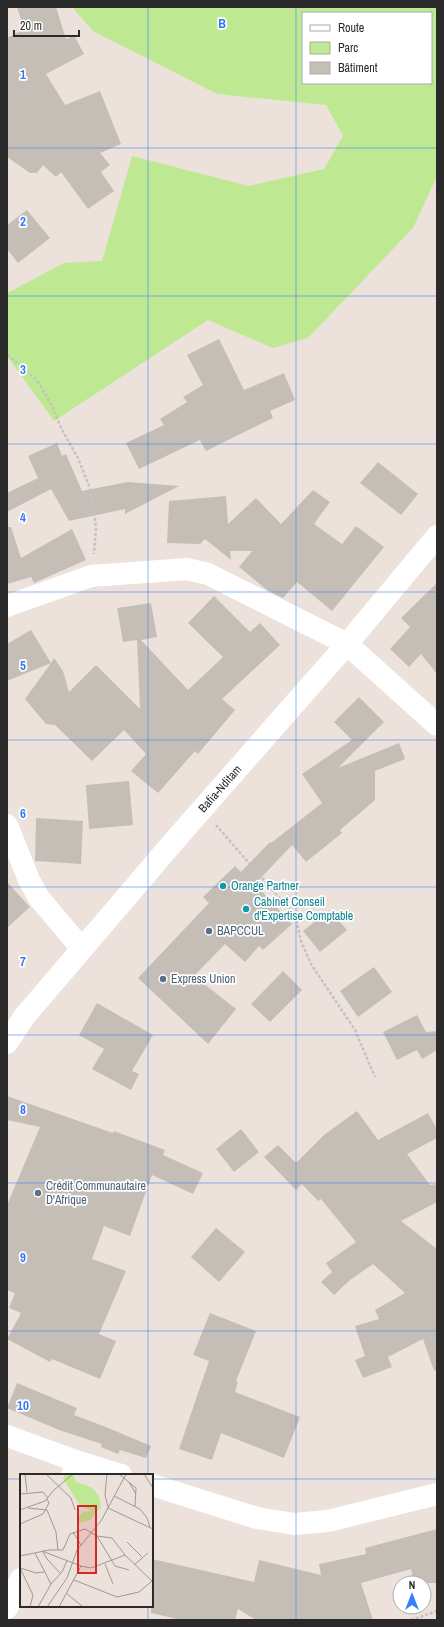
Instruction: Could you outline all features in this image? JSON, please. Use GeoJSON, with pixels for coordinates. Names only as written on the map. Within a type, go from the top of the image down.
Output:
{"type":"FeatureCollection","features":[{"type":"Feature","properties":{"kind":"street","name":"Bafia-Nditam"},"geometry":{"type":"LineString","coordinates":[[7,1044],[24,1017],[347,644],[437,536]]}},
{"type":"Feature","properties":{"kind":"street"},"geometry":{"type":"LineString","coordinates":[[7,606],[91,576],[187,569],[208,574],[347,644],[437,725]]}},
{"type":"Feature","properties":{"kind":"street"},"geometry":{"type":"LineString","coordinates":[[7,825],[29,880],[38,898],[82,949]]}},
{"type":"Feature","properties":{"kind":"street"},"geometry":{"type":"LineString","coordinates":[[7,1436],[75,1468],[114,1474]]}},
{"type":"Feature","properties":{"kind":"street"},"geometry":{"type":"LineString","coordinates":[[153,1485],[257,1518],[294,1524],[328,1521],[437,1494]]}},
{"type":"Feature","properties":{"kind":"street"},"geometry":{"type":"LineString","coordinates":[[7,1608],[20,1582]]}},
{"type":"Feature","properties":{"kind":"path"},"geometry":{"type":"LineString","coordinates":[[7,355],[23,367],[38,383],[51,404],[62,430],[78,458],[91,491],[96,528],[91,576]]}},
{"type":"Feature","properties":{"kind":"path"},"geometry":{"type":"LineString","coordinates":[[203,809],[295,916],[301,941],[311,964],[354,1030],[375,1077]]}},
{"type":"Feature","properties":{"kind":"path"},"geometry":{"type":"LineString","coordinates":[[411,1620],[437,1611]]}},
{"type":"Feature","properties":{"kind":"green space"},"geometry":{"type":"Polygon","coordinates":[[[72,7],[437,7],[437,176],[413,228],[308,338],[273,348],[208,320],[54,421],[7,356],[7,293],[64,263],[102,261],[132,156],[249,186],[324,169],[343,136],[326,105],[217,94],[93,31],[72,7]]]}},
{"type":"Feature","properties":{"kind":"building"},"geometry":{"type":"Polygon","coordinates":[[[17,7],[56,7],[66,39],[74,35],[84,54],[46,74],[65,105],[100,91],[121,144],[100,153],[110,165],[101,172],[114,191],[88,209],[61,172],[56,177],[43,165],[37,173],[30,173],[7,157],[7,38],[24,29],[17,7]]]}},
{"type":"Feature","properties":{"kind":"building"},"geometry":{"type":"Polygon","coordinates":[[[27,210],[50,238],[18,263],[7,249],[7,225],[27,210]]]}},
{"type":"Feature","properties":{"kind":"building"},"geometry":{"type":"Polygon","coordinates":[[[219,339],[244,390],[284,373],[295,400],[270,411],[273,418],[206,451],[200,440],[139,469],[126,443],[164,425],[160,419],[187,402],[183,397],[203,385],[187,355],[219,339]]]}},
{"type":"Feature","properties":{"kind":"building"},"geometry":{"type":"Polygon","coordinates":[[[57,443],[62,456],[66,454],[82,491],[128,482],[179,486],[125,514],[125,509],[69,521],[51,489],[7,512],[7,493],[38,478],[28,456],[57,443]]]}},
{"type":"Feature","properties":{"kind":"building"},"geometry":{"type":"Polygon","coordinates":[[[378,462],[418,494],[401,515],[360,483],[378,462]]]}},
{"type":"Feature","properties":{"kind":"building"},"geometry":{"type":"Polygon","coordinates":[[[313,490],[330,502],[314,524],[342,544],[356,526],[384,547],[332,611],[297,582],[283,598],[267,590],[239,567],[252,551],[230,551],[231,560],[205,539],[200,544],[167,543],[169,501],[226,496],[228,524],[256,498],[281,524],[313,490]]]}},
{"type":"Feature","properties":{"kind":"building"},"geometry":{"type":"Polygon","coordinates":[[[7,527],[11,527],[21,558],[72,529],[86,560],[34,583],[31,577],[7,584],[7,527]]]}},
{"type":"Feature","properties":{"kind":"building"},"geometry":{"type":"Polygon","coordinates":[[[437,583],[437,674],[421,654],[409,667],[390,649],[410,627],[401,618],[437,583]]]}},
{"type":"Feature","properties":{"kind":"building"},"geometry":{"type":"Polygon","coordinates":[[[214,596],[250,632],[260,623],[280,645],[222,699],[235,710],[198,754],[195,751],[158,793],[131,771],[146,754],[124,730],[92,761],[55,725],[46,724],[25,699],[54,658],[63,671],[69,692],[96,665],[140,709],[137,640],[123,642],[117,608],[151,603],[157,637],[141,640],[188,690],[223,657],[188,623],[214,596]]]}},
{"type":"Feature","properties":{"kind":"building"},"geometry":{"type":"Polygon","coordinates":[[[31,630],[51,663],[7,681],[7,644],[31,630]]]}},
{"type":"Feature","properties":{"kind":"building"},"geometry":{"type":"Polygon","coordinates":[[[359,697],[384,722],[338,768],[399,743],[405,759],[375,771],[375,800],[340,830],[342,833],[306,862],[292,845],[255,884],[292,924],[263,950],[259,946],[245,962],[225,944],[194,976],[236,1009],[208,1044],[138,978],[209,903],[203,897],[235,866],[241,872],[270,842],[271,843],[322,803],[302,774],[352,740],[334,722],[359,697]]]}},
{"type":"Feature","properties":{"kind":"building"},"geometry":{"type":"Polygon","coordinates":[[[129,781],[133,825],[89,829],[86,785],[129,781]]]}},
{"type":"Feature","properties":{"kind":"building"},"geometry":{"type":"Polygon","coordinates":[[[36,818],[83,821],[81,864],[35,861],[36,818]]]}},
{"type":"Feature","properties":{"kind":"building"},"geometry":{"type":"Polygon","coordinates":[[[7,882],[30,907],[7,928],[7,882]]]}},
{"type":"Feature","properties":{"kind":"building"},"geometry":{"type":"Polygon","coordinates":[[[329,910],[347,930],[320,952],[303,931],[329,910]]]}},
{"type":"Feature","properties":{"kind":"building"},"geometry":{"type":"Polygon","coordinates":[[[374,967],[392,992],[358,1017],[340,991],[374,967]]]}},
{"type":"Feature","properties":{"kind":"building"},"geometry":{"type":"Polygon","coordinates":[[[283,971],[302,990],[270,1022],[251,1004],[283,971]]]}},
{"type":"Feature","properties":{"kind":"building"},"geometry":{"type":"Polygon","coordinates":[[[97,1003],[153,1035],[132,1071],[139,1074],[131,1090],[92,1069],[104,1049],[79,1035],[97,1003]]]}},
{"type":"Feature","properties":{"kind":"building"},"geometry":{"type":"Polygon","coordinates":[[[417,1015],[426,1032],[437,1031],[437,1050],[422,1059],[417,1050],[397,1060],[383,1032],[417,1015]]]}},
{"type":"Feature","properties":{"kind":"building"},"geometry":{"type":"Polygon","coordinates":[[[7,1096],[113,1133],[114,1131],[165,1150],[163,1155],[203,1173],[193,1194],[152,1175],[130,1236],[104,1226],[92,1259],[126,1271],[99,1334],[116,1341],[100,1379],[52,1359],[50,1362],[7,1339],[21,1313],[9,1308],[15,1293],[7,1290],[7,1205],[40,1127],[7,1120],[7,1096]]]}},
{"type":"Feature","properties":{"kind":"building"},"geometry":{"type":"Polygon","coordinates":[[[357,1111],[378,1140],[428,1113],[437,1129],[437,1138],[407,1154],[430,1185],[437,1184],[437,1202],[401,1221],[437,1249],[437,1370],[434,1371],[423,1339],[388,1357],[392,1367],[363,1378],[355,1360],[365,1356],[355,1326],[379,1319],[375,1310],[405,1293],[373,1264],[350,1280],[334,1295],[321,1282],[332,1272],[326,1263],[356,1242],[321,1199],[318,1201],[302,1184],[296,1190],[264,1157],[278,1145],[296,1163],[324,1135],[357,1111]]]}},
{"type":"Feature","properties":{"kind":"building"},"geometry":{"type":"Polygon","coordinates":[[[241,1129],[259,1152],[234,1172],[216,1149],[241,1129]]]}},
{"type":"Feature","properties":{"kind":"building"},"geometry":{"type":"Polygon","coordinates":[[[216,1228],[245,1252],[219,1282],[191,1257],[216,1228]]]}},
{"type":"Feature","properties":{"kind":"building"},"geometry":{"type":"Polygon","coordinates":[[[210,1313],[256,1331],[236,1381],[238,1382],[235,1392],[300,1417],[284,1458],[221,1433],[212,1460],[179,1449],[209,1361],[193,1355],[210,1313]]]}},
{"type":"Feature","properties":{"kind":"building"},"geometry":{"type":"Polygon","coordinates":[[[17,1383],[77,1408],[74,1415],[151,1446],[146,1458],[120,1450],[118,1454],[101,1447],[102,1444],[59,1430],[7,1408],[17,1383]]]}},
{"type":"Feature","properties":{"kind":"building"},"geometry":{"type":"Polygon","coordinates":[[[437,1529],[437,1583],[432,1583],[432,1575],[412,1575],[411,1569],[361,1583],[373,1620],[256,1620],[238,1609],[235,1620],[182,1620],[151,1613],[151,1607],[153,1607],[153,1559],[254,1582],[259,1560],[321,1575],[319,1564],[366,1554],[365,1548],[437,1529]]]}},
{"type":"Feature","properties":{"kind":"place","name":"Orange Partner"},"geometry":{"type":"Point","coordinates":[223,886]}},
{"type":"Feature","properties":{"kind":"place","name":"Cabinet Conseil d'Expertise Comptable"},"geometry":{"type":"Point","coordinates":[246,909]}},
{"type":"Feature","properties":{"kind":"place","name":"BAPCCUL"},"geometry":{"type":"Point","coordinates":[209,931]}},
{"type":"Feature","properties":{"kind":"place","name":"Express Union"},"geometry":{"type":"Point","coordinates":[163,979]}},
{"type":"Feature","properties":{"kind":"place","name":"Crédit Communautaire D'Afrique"},"geometry":{"type":"Point","coordinates":[38,1193]}}]}
